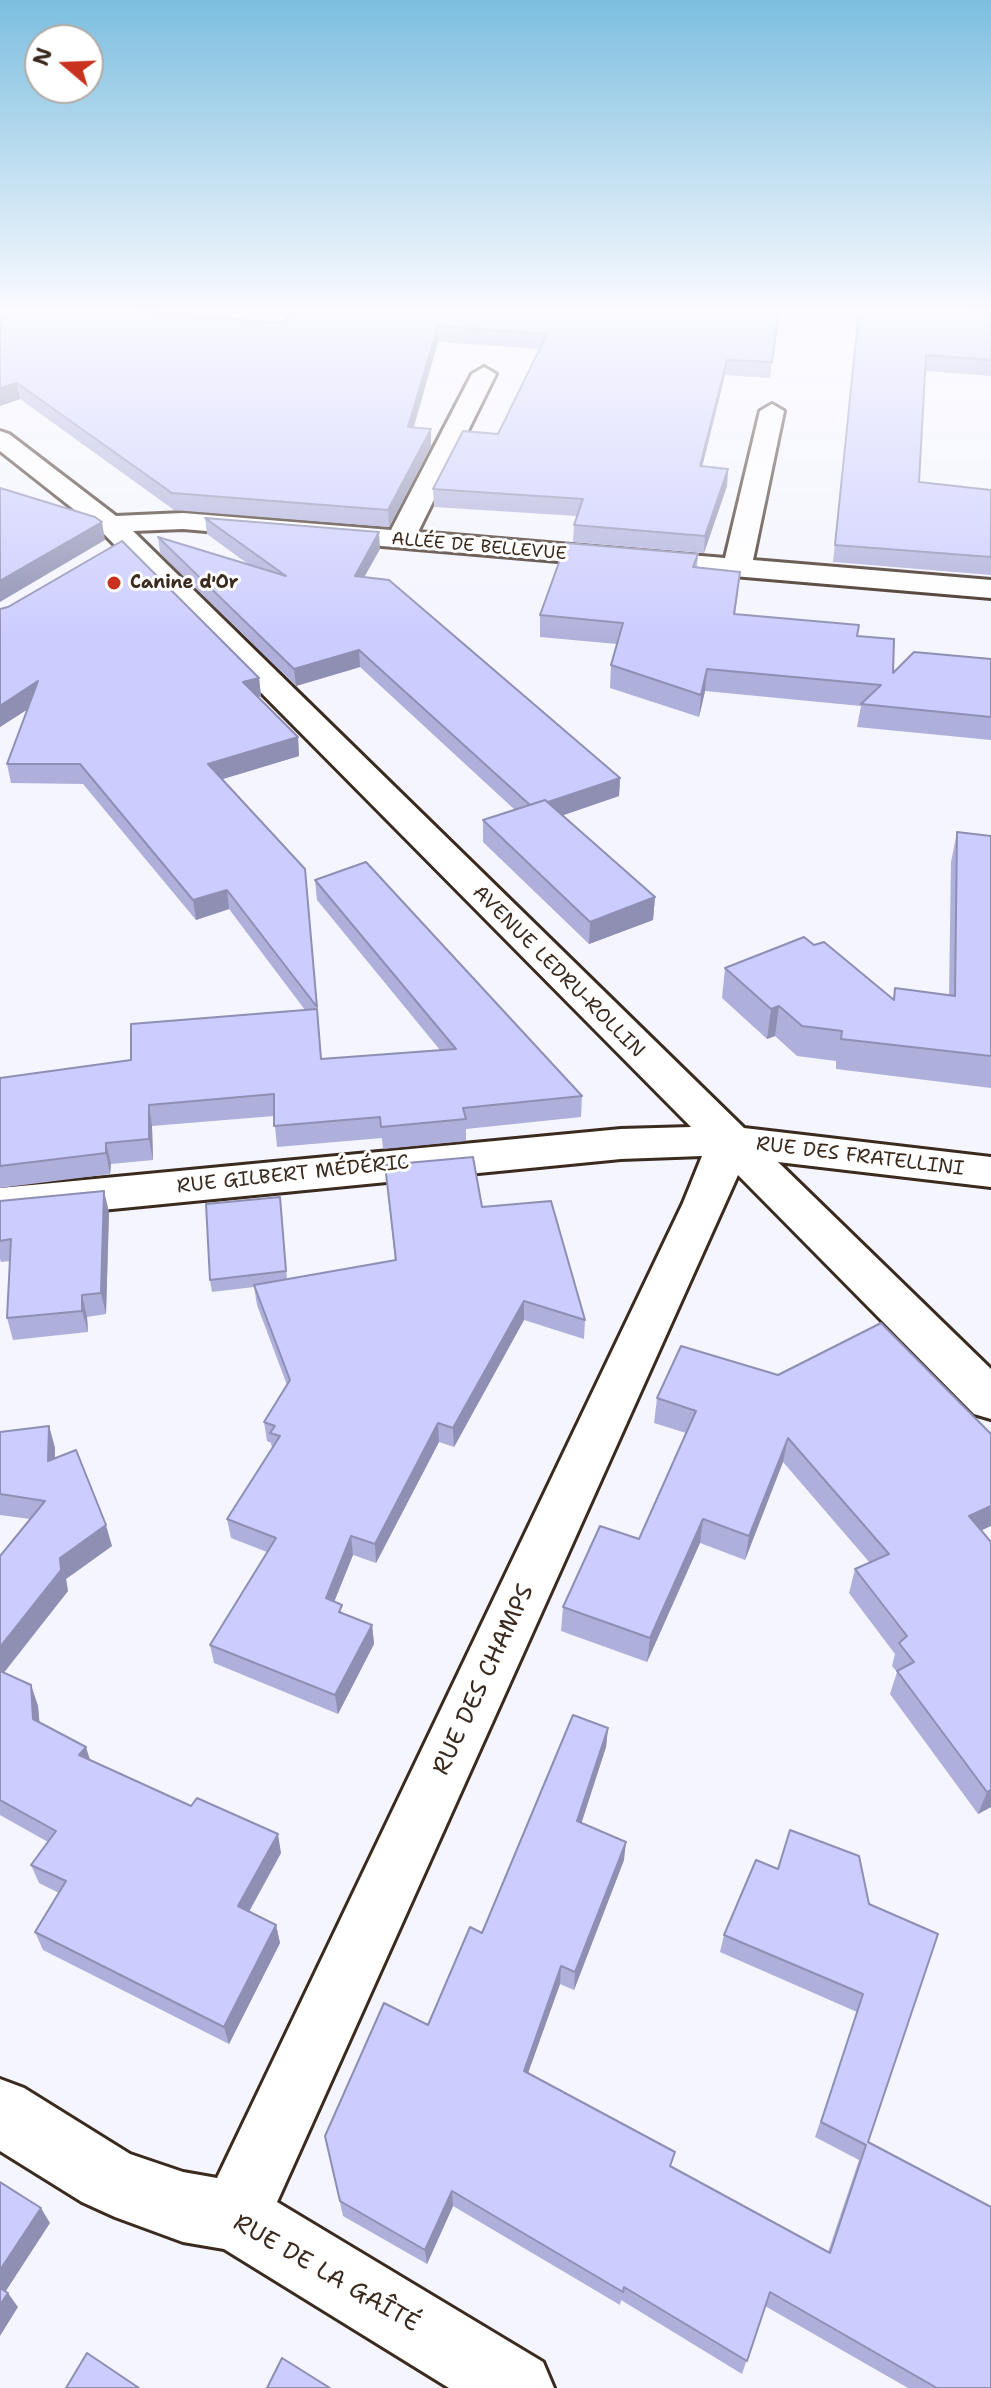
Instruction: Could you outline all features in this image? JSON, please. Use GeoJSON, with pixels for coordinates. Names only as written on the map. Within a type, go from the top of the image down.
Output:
{"type":"FeatureCollection","features":[{"type":"Feature","properties":{"kind":"street"},"geometry":{"type":"LineString","coordinates":[[400,540],[460,421]]}},
{"type":"Feature","properties":{"kind":"street"},"geometry":{"type":"LineString","coordinates":[[737,569],[770,421]]}},
{"type":"Feature","properties":{"kind":"street","name":"AVENUE LEDRU-ROLLIN"},"geometry":{"type":"LineString","coordinates":[[0,439],[112,542],[991,1400]]}},
{"type":"Feature","properties":{"kind":"street","name":"ALLÉE DE BELLEVUE"},"geometry":{"type":"LineString","coordinates":[[112,542],[183,521],[991,589]]}},
{"type":"Feature","properties":{"kind":"street","name":"RUE DES FRATELLINI"},"geometry":{"type":"LineString","coordinates":[[729,1141],[991,1172]]}},
{"type":"Feature","properties":{"kind":"street","name":"RUE GILBERT MÉDÉRIC"},"geometry":{"type":"LineString","coordinates":[[0,1204],[621,1144],[729,1141]]}},
{"type":"Feature","properties":{"kind":"street","name":"RUE DES CHAMPS"},"geometry":{"type":"LineString","coordinates":[[235,2216],[705,1203],[729,1141]]}},
{"type":"Feature","properties":{"kind":"street","name":"RUE DE LA GAÎTÉ"},"geometry":{"type":"LineString","coordinates":[[0,2112],[106,2178],[139,2193],[183,2207],[235,2216],[517,2388]]}},
{"type":"Feature","properties":{"kind":"building"},"geometry":{"type":"Polygon","coordinates":[[[71,421],[410,421],[408,427],[431,429],[388,510],[172,493],[71,421]]]}},
{"type":"Feature","properties":{"kind":"building"},"geometry":{"type":"Polygon","coordinates":[[[504,421],[711,421],[700,466],[728,469],[705,536],[574,525],[583,499],[433,489],[463,431],[498,434],[504,421]]]}},
{"type":"Feature","properties":{"kind":"building"},"geometry":{"type":"Polygon","coordinates":[[[848,421],[922,421],[919,482],[991,490],[991,557],[835,545],[848,421]]]}},
{"type":"Feature","properties":{"kind":"building"},"geometry":{"type":"Polygon","coordinates":[[[0,488],[95,517],[102,522],[0,581],[0,488]]]}},
{"type":"Feature","properties":{"kind":"building"},"geometry":{"type":"Polygon","coordinates":[[[205,518],[379,532],[355,576],[389,580],[620,778],[530,805],[359,650],[294,669],[158,537],[286,576],[205,518]]]}},
{"type":"Feature","properties":{"kind":"building"},"geometry":{"type":"Polygon","coordinates":[[[122,541],[259,678],[243,682],[298,737],[208,764],[305,869],[317,1007],[227,890],[193,900],[80,764],[7,764],[38,681],[0,706],[0,609],[122,541]]]}},
{"type":"Feature","properties":{"kind":"building"},"geometry":{"type":"Polygon","coordinates":[[[566,543],[698,554],[693,567],[740,572],[734,614],[859,625],[857,636],[894,639],[893,673],[914,652],[991,659],[991,717],[861,704],[881,685],[707,669],[701,695],[611,665],[623,623],[540,615],[566,543]]]}},
{"type":"Feature","properties":{"kind":"building"},"geometry":{"type":"Polygon","coordinates":[[[545,800],[655,897],[590,922],[483,820],[545,800]]]}},
{"type":"Feature","properties":{"kind":"building"},"geometry":{"type":"Polygon","coordinates":[[[957,832],[991,836],[991,1056],[841,1039],[842,1031],[802,1026],[779,1006],[771,1009],[725,968],[804,937],[814,945],[824,942],[894,1000],[895,988],[955,996],[957,832]]]}},
{"type":"Feature","properties":{"kind":"building"},"geometry":{"type":"Polygon","coordinates":[[[366,862],[582,1096],[463,1108],[466,1119],[381,1127],[380,1117],[274,1126],[274,1094],[149,1105],[149,1139],[106,1143],[106,1153],[0,1166],[0,1078],[131,1060],[131,1024],[317,1009],[321,1059],[456,1049],[315,880],[366,862]]]}},
{"type":"Feature","properties":{"kind":"building"},"geometry":{"type":"Polygon","coordinates":[[[473,1157],[482,1207],[551,1201],[585,1320],[524,1301],[453,1428],[438,1423],[375,1544],[351,1536],[326,1598],[342,1605],[339,1612],[372,1625],[335,1695],[210,1645],[276,1538],[227,1519],[280,1436],[270,1433],[275,1426],[264,1422],[290,1380],[254,1285],[396,1260],[385,1165],[473,1157]]]}},
{"type":"Feature","properties":{"kind":"building"},"geometry":{"type":"Polygon","coordinates":[[[104,1191],[101,1293],[82,1295],[82,1311],[7,1318],[11,1239],[0,1241],[0,1201],[104,1191]]]}},
{"type":"Feature","properties":{"kind":"building"},"geometry":{"type":"Polygon","coordinates":[[[280,1197],[286,1271],[210,1280],[206,1204],[280,1197]]]}},
{"type":"Feature","properties":{"kind":"building"},"geometry":{"type":"Polygon","coordinates":[[[881,1323],[991,1434],[991,1506],[969,1516],[991,1542],[991,1790],[987,1792],[897,1671],[914,1662],[899,1643],[907,1636],[855,1569],[889,1554],[788,1438],[749,1536],[703,1519],[650,1638],[563,1607],[600,1526],[639,1539],[696,1411],[657,1398],[681,1346],[778,1375],[881,1323]]]}},
{"type":"Feature","properties":{"kind":"building"},"geometry":{"type":"Polygon","coordinates":[[[49,1426],[48,1461],[76,1450],[106,1525],[60,1558],[61,1570],[0,1647],[0,1556],[45,1501],[0,1494],[0,1432],[49,1426]]]}},
{"type":"Feature","properties":{"kind":"building"},"geometry":{"type":"Polygon","coordinates":[[[0,1671],[31,1685],[33,1719],[86,1747],[79,1755],[191,1806],[197,1798],[278,1834],[238,1906],[276,1925],[224,2027],[35,1932],[66,1881],[31,1865],[56,1831],[0,1800],[0,1671]]]}},
{"type":"Feature","properties":{"kind":"building"},"geometry":{"type":"Polygon","coordinates":[[[573,1715],[608,1728],[577,1821],[626,1842],[575,1972],[561,1966],[524,2071],[675,2152],[670,2166],[830,2253],[866,2145],[821,2122],[863,1994],[724,1935],[756,1860],[778,1869],[790,1830],[859,1856],[869,1904],[938,1934],[868,2142],[991,2207],[991,2388],[937,2388],[770,2292],[747,2361],[624,2287],[623,2292],[452,2191],[425,2250],[340,2201],[325,2136],[384,2003],[428,2025],[470,1927],[482,1933],[573,1715]]]}},
{"type":"Feature","properties":{"kind":"building"},"geometry":{"type":"Polygon","coordinates":[[[0,2182],[41,2208],[0,2270],[0,2182]]]}},
{"type":"Feature","properties":{"kind":"building"},"geometry":{"type":"Polygon","coordinates":[[[0,2288],[8,2293],[0,2305],[0,2288]]]}},
{"type":"Feature","properties":{"kind":"building"},"geometry":{"type":"Polygon","coordinates":[[[87,2353],[139,2388],[66,2388],[87,2353]]]}},
{"type":"Feature","properties":{"kind":"building"},"geometry":{"type":"Polygon","coordinates":[[[282,2358],[330,2388],[267,2388],[282,2358]]]}},
{"type":"Feature","properties":{"kind":"place","name":"Canine d'Or"},"geometry":{"type":"Point","coordinates":[114,583]}}]}
